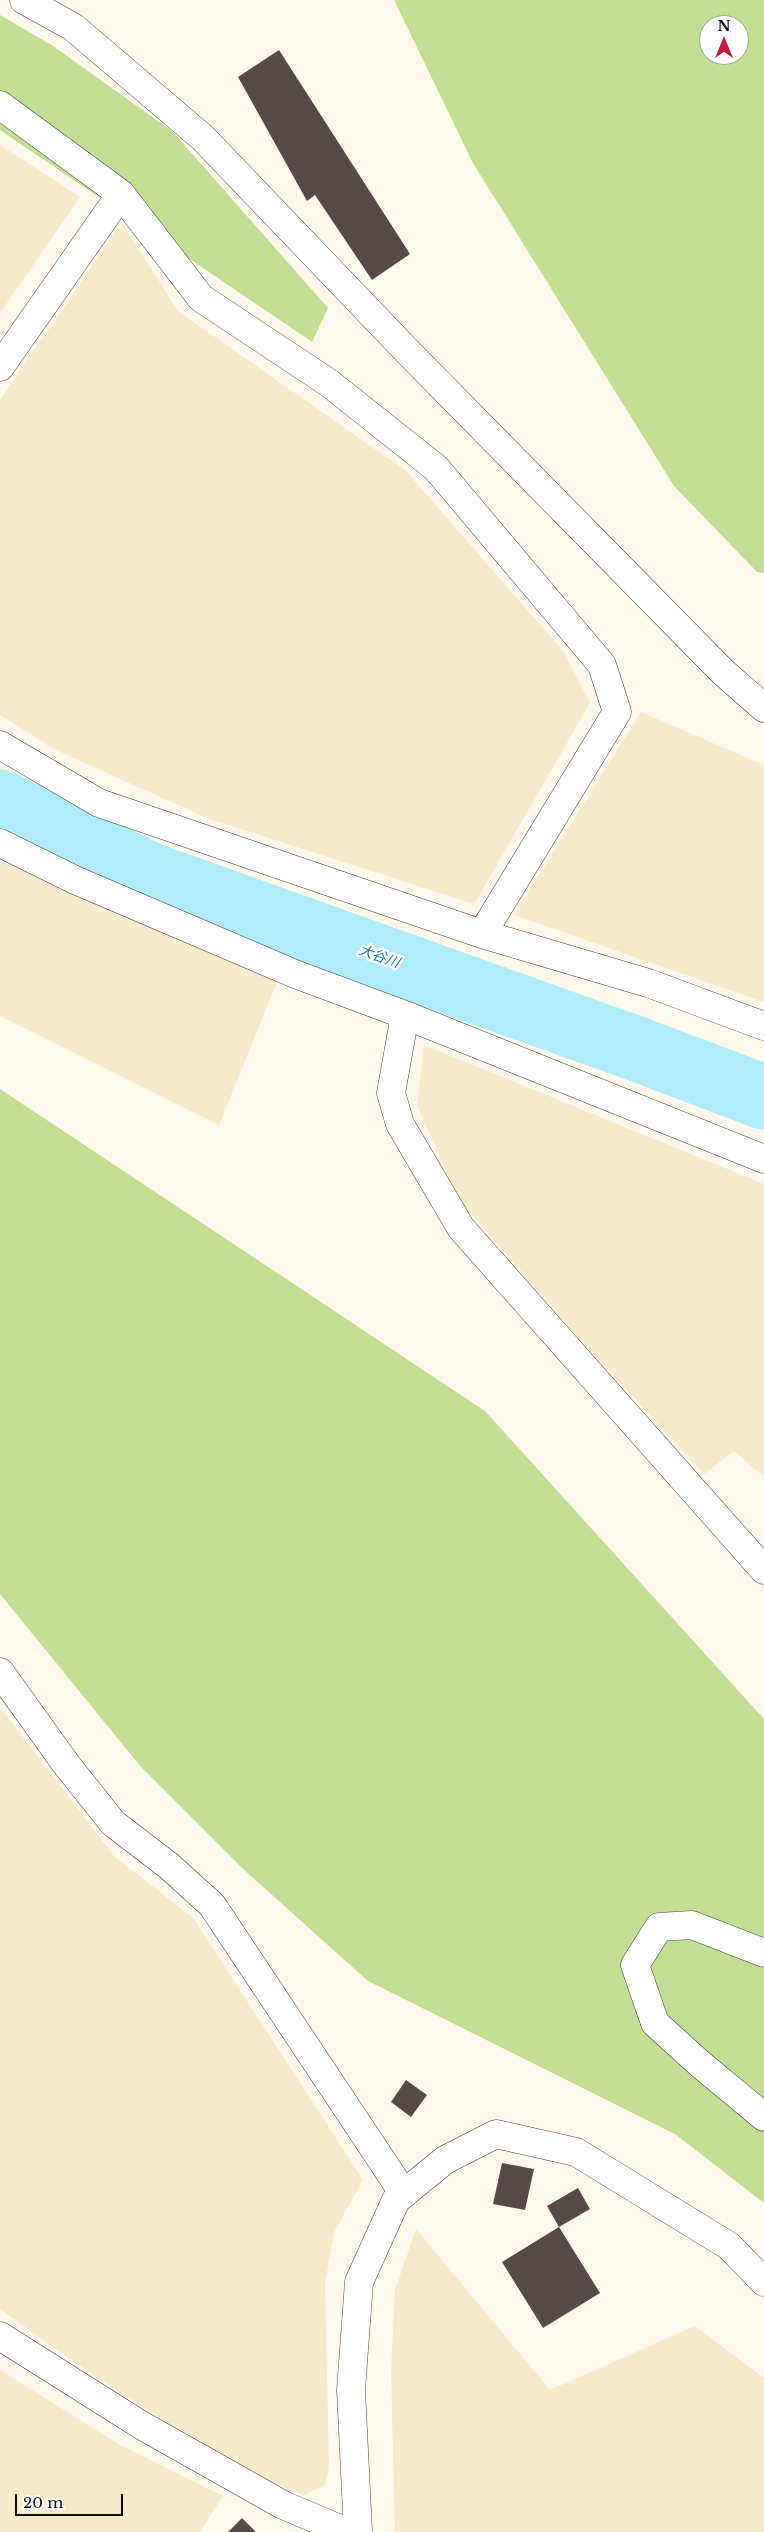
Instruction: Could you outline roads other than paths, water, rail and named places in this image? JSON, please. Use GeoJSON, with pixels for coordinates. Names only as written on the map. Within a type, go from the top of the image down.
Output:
{"type":"FeatureCollection","features":[{"type":"Feature","properties":{"kind":"street"},"geometry":{"type":"LineString","coordinates":[[24,0],[73,28],[203,138],[583,530],[723,672],[764,708]]}},
{"type":"Feature","properties":{"kind":"street"},"geometry":{"type":"LineString","coordinates":[[0,105],[121,194],[201,298],[329,383],[436,468],[602,665],[617,712],[482,934]]}},
{"type":"Feature","properties":{"kind":"street"},"geometry":{"type":"LineString","coordinates":[[0,368],[121,194]]}},
{"type":"Feature","properties":{"kind":"street"},"geometry":{"type":"LineString","coordinates":[[0,744],[99,803],[482,934],[648,984],[764,1026]]}},
{"type":"Feature","properties":{"kind":"street"},"geometry":{"type":"LineString","coordinates":[[0,844],[75,880],[295,974],[405,1015],[764,1158]]}},
{"type":"Feature","properties":{"kind":"street"},"geometry":{"type":"LineString","coordinates":[[405,1015],[391,1093],[400,1124],[461,1228],[764,1570]]}},
{"type":"Feature","properties":{"kind":"street"},"geometry":{"type":"LineString","coordinates":[[0,1672],[66,1764],[114,1823],[169,1866],[212,1905],[404,2194]]}},
{"type":"Feature","properties":{"kind":"street"},"geometry":{"type":"LineString","coordinates":[[764,1953],[692,1925],[659,1927],[635,1965],[655,2023],[699,2063],[764,2117]]}},
{"type":"Feature","properties":{"kind":"street"},"geometry":{"type":"LineString","coordinates":[[358,2532],[351,2390],[359,2282],[396,2200],[445,2160],[496,2134],[576,2152],[729,2246],[764,2282]]}},
{"type":"Feature","properties":{"kind":"street"},"geometry":{"type":"LineString","coordinates":[[0,2336],[141,2425],[283,2506],[347,2532]]}},
{"type":"Feature","properties":{"kind":"waterway","name":"大谷川"},"geometry":{"type":"LineString","coordinates":[[0,802],[148,874],[637,1049],[764,1097]]}}]}
